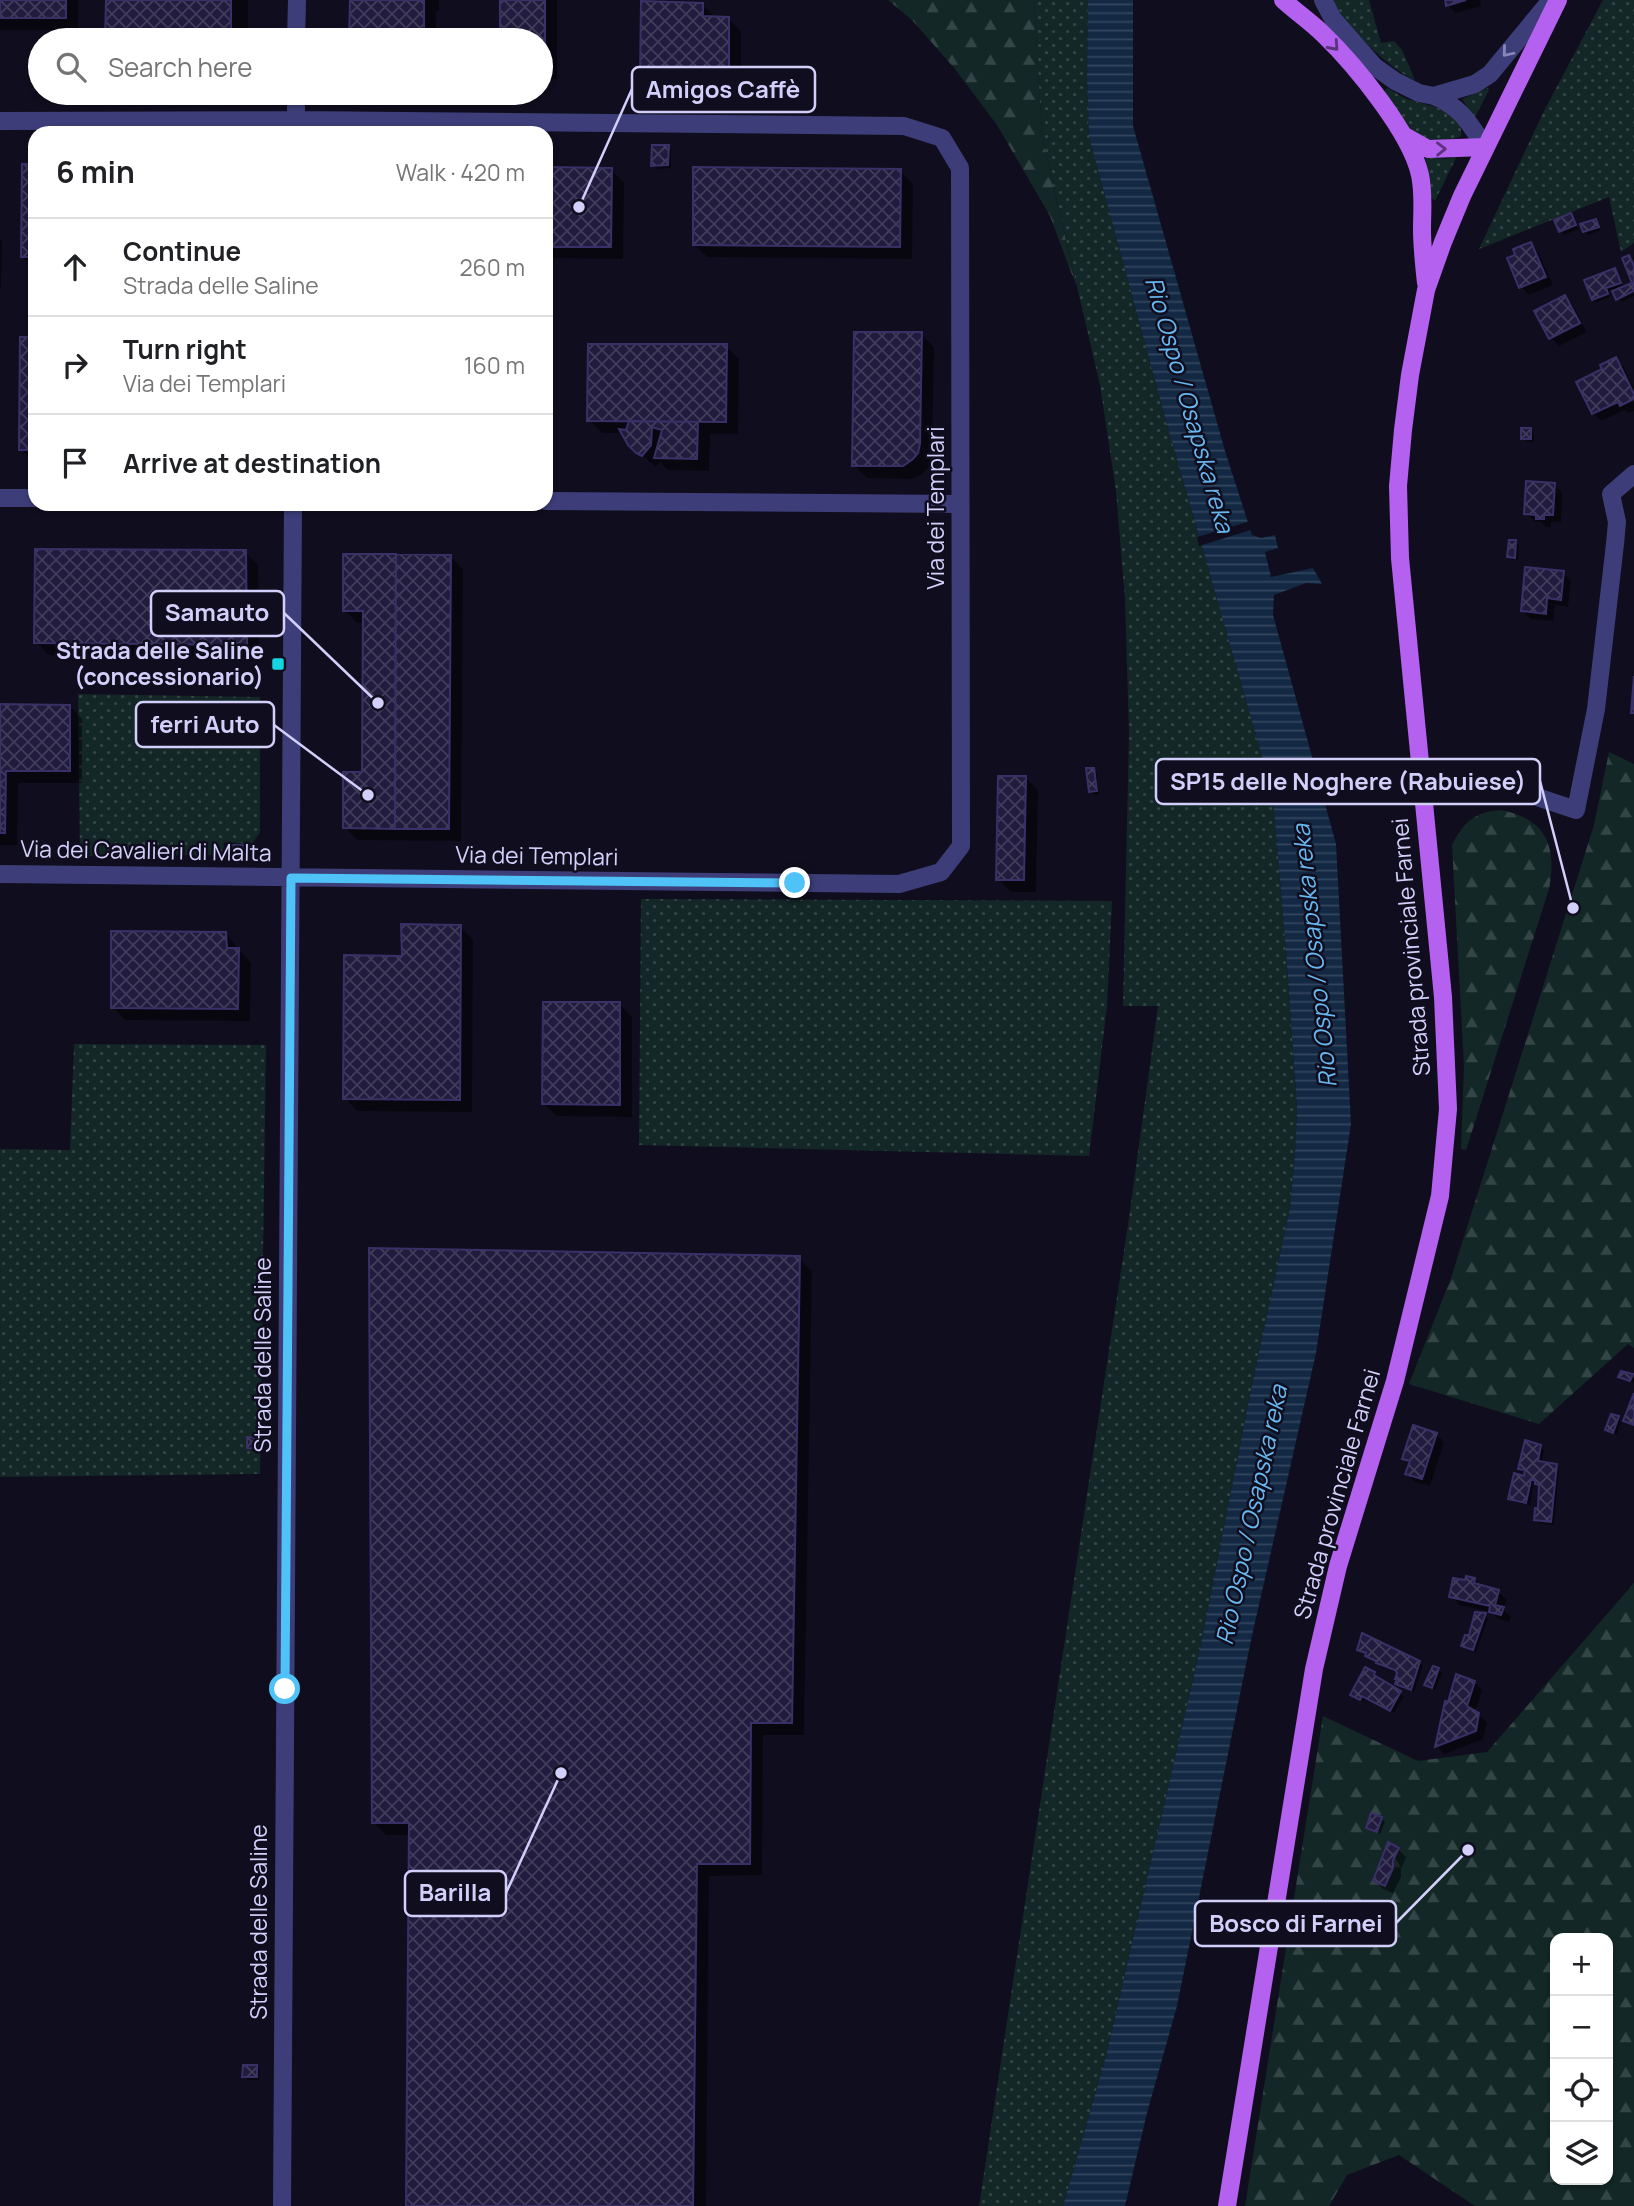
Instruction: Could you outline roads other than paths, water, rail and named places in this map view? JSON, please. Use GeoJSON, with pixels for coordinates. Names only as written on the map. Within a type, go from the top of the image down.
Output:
{"type":"FeatureCollection","features":[{"type":"Feature","properties":{"kind":"main road"},"geometry":{"type":"LineString","coordinates":[[1283,0],[1331,43],[1355,70],[1401,133],[1412,153],[1420,174],[1423,199],[1426,290]]}},
{"type":"Feature","properties":{"kind":"main road","name":"Strada provinciale Farnei"},"geometry":{"type":"LineString","coordinates":[[1227,2206],[1314,1669],[1338,1566],[1395,1381],[1440,1196],[1447,1097],[1443,996],[1400,558],[1398,486],[1410,375],[1426,290],[1443,242],[1485,147],[1558,0]]}},
{"type":"Feature","properties":{"kind":"main road"},"geometry":{"type":"LineString","coordinates":[[1401,133],[1428,149],[1485,147]]}},
{"type":"Feature","properties":{"kind":"street"},"geometry":{"type":"LineString","coordinates":[[296,28],[297,0]]}},
{"type":"Feature","properties":{"kind":"street"},"geometry":{"type":"LineString","coordinates":[[1323,0],[1332,19],[1374,66],[1419,93],[1451,103],[1464,116],[1485,147]]}},
{"type":"Feature","properties":{"kind":"street"},"geometry":{"type":"LineString","coordinates":[[1434,96],[1475,84],[1490,74],[1551,0]]}},
{"type":"Feature","properties":{"kind":"street"},"geometry":{"type":"LineString","coordinates":[[0,121],[296,126],[296,105]]}},
{"type":"Feature","properties":{"kind":"street","name":"Via dei Templari"},"geometry":{"type":"LineString","coordinates":[[291,878],[899,884],[941,873],[961,846],[960,168],[942,138],[904,126],[296,126]]}},
{"type":"Feature","properties":{"kind":"street","name":"Strada provinciale Farnei"},"geometry":{"type":"LineString","coordinates":[[1422,793],[1461,789],[1531,795],[1576,810],[1596,709],[1615,544],[1617,522],[1611,494],[1634,474]]}},
{"type":"Feature","properties":{"kind":"street"},"geometry":{"type":"LineString","coordinates":[[0,498],[28,498]]}},
{"type":"Feature","properties":{"kind":"street"},"geometry":{"type":"LineString","coordinates":[[553,501],[960,504]]}},
{"type":"Feature","properties":{"kind":"street","name":"Strada delle Saline"},"geometry":{"type":"LineString","coordinates":[[282,2206],[293,511]]}},
{"type":"Feature","properties":{"kind":"street","name":"Via dei Cavalieri di Malta"},"geometry":{"type":"LineString","coordinates":[[0,874],[291,878]]}},
{"type":"Feature","properties":{"kind":"water","name":"Rio Ospo / Osapska reka"},"geometry":{"type":"Polygon","coordinates":[[[1088,0],[1133,0],[1133,126],[1225,451],[1252,535],[1261,538],[1275,535],[1278,548],[1265,552],[1271,577],[1313,568],[1322,584],[1306,583],[1274,595],[1273,615],[1336,844],[1351,1124],[1316,1353],[1251,1640],[1177,2006],[1147,2113],[1125,2206],[1063,2206],[1106,2056],[1200,1649],[1290,1208],[1297,1108],[1274,811],[1261,753],[1166,421],[1089,137],[1088,0]]]}},
{"type":"Feature","properties":{"kind":"place","name":"Amigos Caffè"},"geometry":{"type":"Point","coordinates":[579,207]}},
{"type":"Feature","properties":{"kind":"place","name":"Strada delle Saline (concessionario)"},"geometry":{"type":"Point","coordinates":[278,664]}},
{"type":"Feature","properties":{"kind":"place","name":"Samauto"},"geometry":{"type":"Point","coordinates":[378,703]}},
{"type":"Feature","properties":{"kind":"place","name":"ferri Auto"},"geometry":{"type":"Point","coordinates":[368,795]}},
{"type":"Feature","properties":{"kind":"place","name":"SP15 delle Noghere (Rabuiese)"},"geometry":{"type":"Point","coordinates":[1573,908]}},
{"type":"Feature","properties":{"kind":"place","name":"Barilla"},"geometry":{"type":"Point","coordinates":[561,1773]}},
{"type":"Feature","properties":{"kind":"place","name":"Bosco di Farnei"},"geometry":{"type":"Point","coordinates":[1468,1850]}}]}
